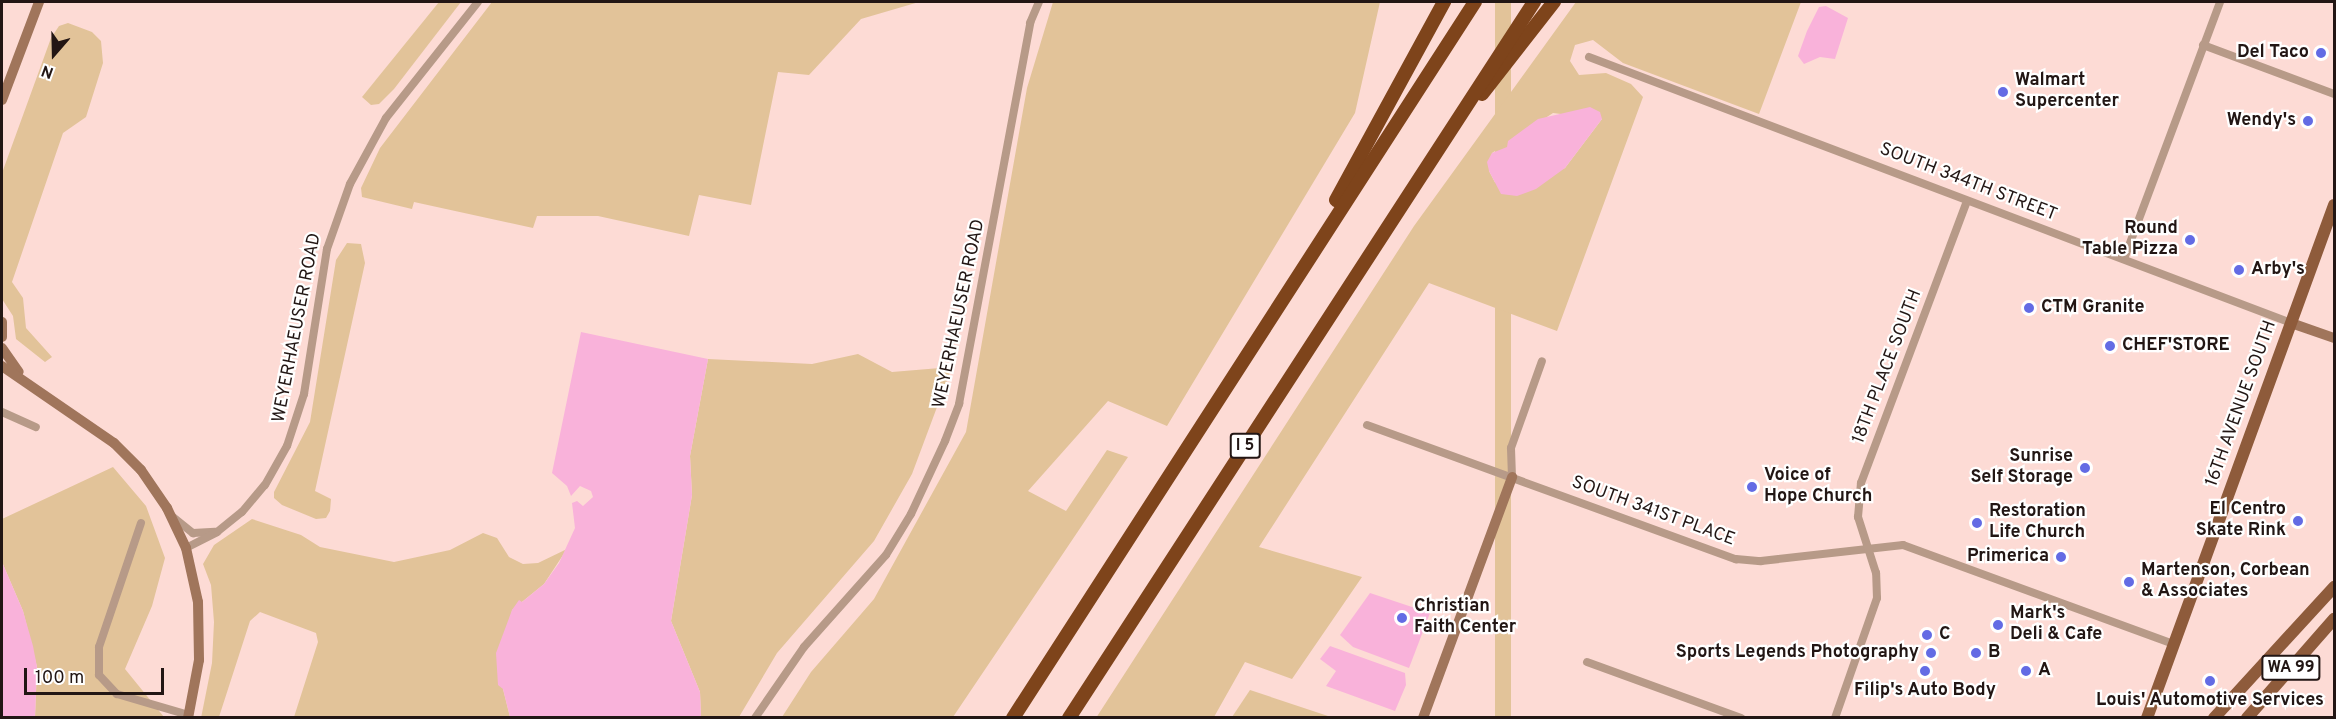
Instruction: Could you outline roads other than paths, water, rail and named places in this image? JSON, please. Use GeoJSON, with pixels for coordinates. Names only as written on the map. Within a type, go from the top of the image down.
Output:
{"type":"FeatureCollection","features":[{"type":"Feature","properties":{"kind":"highway"},"geometry":{"type":"LineString","coordinates":[[1277,307],[1444,2]]}},
{"type":"Feature","properties":{"kind":"highway"},"geometry":{"type":"LineString","coordinates":[[1013,717],[1475,2]]}},
{"type":"Feature","properties":{"kind":"highway","name":"I 5"},"geometry":{"type":"LineString","coordinates":[[1069,717],[1534,2]]}},
{"type":"Feature","properties":{"kind":"highway"},"geometry":{"type":"LineString","coordinates":[[1420,174],[1554,2]]}},
{"type":"Feature","properties":{"kind":"main road","name":"16TH AVENUE SOUTH"},"geometry":{"type":"LineString","coordinates":[[2147,717],[2334,206]]}},
{"type":"Feature","properties":{"kind":"main road","name":"WA 99"},"geometry":{"type":"LineString","coordinates":[[2214,717],[2334,587]]}},
{"type":"Feature","properties":{"kind":"main road","name":"WA 99"},"geometry":{"type":"LineString","coordinates":[[2247,717],[2334,619]]}},
{"type":"Feature","properties":{"kind":"street"},"geometry":{"type":"LineString","coordinates":[[2,100],[39,2]]}},
{"type":"Feature","properties":{"kind":"street","name":"WEYERHAEUSER ROAD"},"geometry":{"type":"LineString","coordinates":[[186,548],[217,532],[242,512],[265,485],[296,425],[327,249],[350,184],[386,118],[478,2]]}},
{"type":"Feature","properties":{"kind":"street","name":"WEYERHAEUSER ROAD"},"geometry":{"type":"LineString","coordinates":[[755,717],[804,647],[886,555],[911,514],[948,432],[962,393],[1030,23],[1038,2]]}},
{"type":"Feature","properties":{"kind":"street"},"geometry":{"type":"LineString","coordinates":[[2124,259],[2220,2]]}},
{"type":"Feature","properties":{"kind":"street"},"geometry":{"type":"LineString","coordinates":[[2203,45],[2334,94]]}},
{"type":"Feature","properties":{"kind":"street","name":"SOUTH 344TH STREET"},"geometry":{"type":"LineString","coordinates":[[1589,57],[2334,338]]}},
{"type":"Feature","properties":{"kind":"street","name":"18TH PLACE SOUTH"},"geometry":{"type":"LineString","coordinates":[[1835,717],[1876,604],[1876,573],[1857,507],[1861,483],[1967,201]]}},
{"type":"Feature","properties":{"kind":"street"},"geometry":{"type":"LineString","coordinates":[[2,322],[2,337]]}},
{"type":"Feature","properties":{"kind":"street"},"geometry":{"type":"LineString","coordinates":[[2,348],[7,360],[29,383]]}},
{"type":"Feature","properties":{"kind":"street"},"geometry":{"type":"LineString","coordinates":[[1423,717],[1512,477],[1511,448],[1542,362]]}},
{"type":"Feature","properties":{"kind":"street"},"geometry":{"type":"LineString","coordinates":[[2,366],[114,443],[141,470],[170,514],[186,548],[198,602],[200,631],[189,716],[117,694],[99,675],[99,647],[141,523]]}},
{"type":"Feature","properties":{"kind":"street"},"geometry":{"type":"LineString","coordinates":[[2,412],[36,428]]}},
{"type":"Feature","properties":{"kind":"street","name":"SOUTH 341ST PLACE"},"geometry":{"type":"LineString","coordinates":[[1367,425],[1736,559],[1761,561],[1868,546],[1912,547],[2173,644]]}},
{"type":"Feature","properties":{"kind":"street"},"geometry":{"type":"LineString","coordinates":[[170,514],[193,532],[217,532]]}},
{"type":"Feature","properties":{"kind":"street"},"geometry":{"type":"LineString","coordinates":[[1587,662],[1741,717]]}},
{"type":"Feature","properties":{"kind":"place","name":"Del Taco"},"geometry":{"type":"Point","coordinates":[2321,53]}},
{"type":"Feature","properties":{"kind":"place","name":"Walmart Supercenter"},"geometry":{"type":"Point","coordinates":[2003,92]}},
{"type":"Feature","properties":{"kind":"place","name":"Wendy's"},"geometry":{"type":"Point","coordinates":[2308,121]}},
{"type":"Feature","properties":{"kind":"place","name":"Round Table Pizza"},"geometry":{"type":"Point","coordinates":[2190,240]}},
{"type":"Feature","properties":{"kind":"place","name":"Arby's"},"geometry":{"type":"Point","coordinates":[2239,270]}},
{"type":"Feature","properties":{"kind":"place","name":"CTM Granite"},"geometry":{"type":"Point","coordinates":[2029,308]}},
{"type":"Feature","properties":{"kind":"place","name":"CHEF'STORE"},"geometry":{"type":"Point","coordinates":[2110,346]}},
{"type":"Feature","properties":{"kind":"place","name":"Sunrise Self Storage"},"geometry":{"type":"Point","coordinates":[2085,468]}},
{"type":"Feature","properties":{"kind":"place","name":"Voice of Hope Church"},"geometry":{"type":"Point","coordinates":[1752,487]}},
{"type":"Feature","properties":{"kind":"place","name":"El Centro Skate Rink"},"geometry":{"type":"Point","coordinates":[2298,521]}},
{"type":"Feature","properties":{"kind":"place","name":"Restoration Life Church"},"geometry":{"type":"Point","coordinates":[1977,523]}},
{"type":"Feature","properties":{"kind":"place","name":"Primerica"},"geometry":{"type":"Point","coordinates":[2061,557]}},
{"type":"Feature","properties":{"kind":"place","name":"Martenson, Corbean & Associates"},"geometry":{"type":"Point","coordinates":[2129,582]}},
{"type":"Feature","properties":{"kind":"place","name":"Christian Faith Center"},"geometry":{"type":"Point","coordinates":[1402,618]}},
{"type":"Feature","properties":{"kind":"place","name":"Mark's Deli & Cafe"},"geometry":{"type":"Point","coordinates":[1998,625]}},
{"type":"Feature","properties":{"kind":"place","name":"C"},"geometry":{"type":"Point","coordinates":[1927,635]}},
{"type":"Feature","properties":{"kind":"place","name":"Sports Legends Photography"},"geometry":{"type":"Point","coordinates":[1931,653]}},
{"type":"Feature","properties":{"kind":"place","name":"B"},"geometry":{"type":"Point","coordinates":[1976,653]}},
{"type":"Feature","properties":{"kind":"place","name":"Filip's Auto Body"},"geometry":{"type":"Point","coordinates":[1925,671]}},
{"type":"Feature","properties":{"kind":"place","name":"A"},"geometry":{"type":"Point","coordinates":[2026,671]}},
{"type":"Feature","properties":{"kind":"place","name":"Louis' Automotive Services"},"geometry":{"type":"Point","coordinates":[2210,681]}}]}
